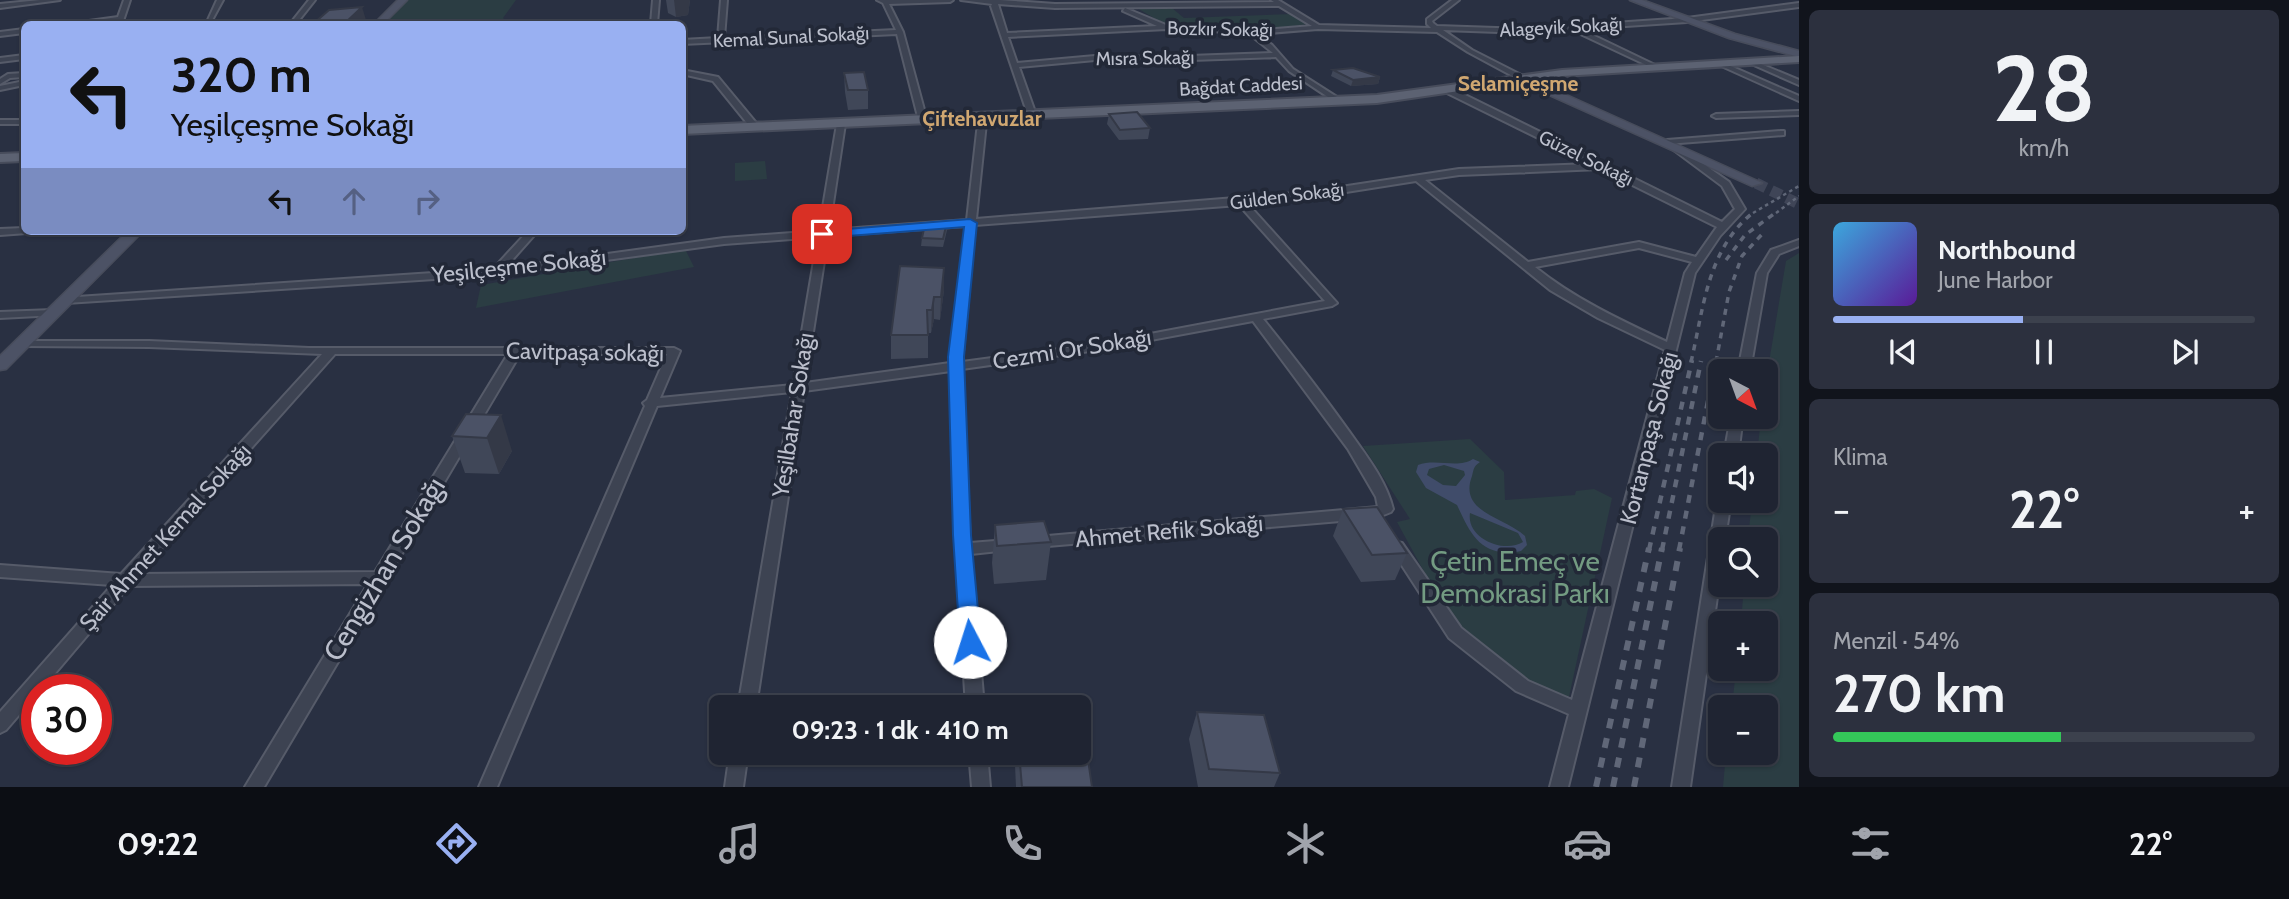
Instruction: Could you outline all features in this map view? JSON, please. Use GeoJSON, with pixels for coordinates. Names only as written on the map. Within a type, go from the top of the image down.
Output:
{"type":"FeatureCollection","features":[{"type":"Feature","properties":{"kind":"main road"},"geometry":{"type":"LineString","coordinates":[[381,21],[403,0]]}},
{"type":"Feature","properties":{"kind":"main road"},"geometry":{"type":"LineString","coordinates":[[1634,0],[1799,57]]}},
{"type":"Feature","properties":{"kind":"main road","name":"Bağdat Caddesi"},"geometry":{"type":"LineString","coordinates":[[686,130],[841,124],[1031,112],[1097,113],[1337,101],[1450,91],[1520,78],[1799,57]]}},
{"type":"Feature","properties":{"kind":"main road"},"geometry":{"type":"LineString","coordinates":[[1520,78],[1756,183]]}},
{"type":"Feature","properties":{"kind":"main road"},"geometry":{"type":"LineString","coordinates":[[841,124],[982,122],[1097,113]]}},
{"type":"Feature","properties":{"kind":"main road"},"geometry":{"type":"LineString","coordinates":[[0,158],[21,157]]}},
{"type":"Feature","properties":{"kind":"main road"},"geometry":{"type":"LineString","coordinates":[[0,365],[132,235]]}},
{"type":"Feature","properties":{"kind":"street"},"geometry":{"type":"LineString","coordinates":[[0,6],[57,0]]}},
{"type":"Feature","properties":{"kind":"street"},"geometry":{"type":"LineString","coordinates":[[120,21],[127,0]]}},
{"type":"Feature","properties":{"kind":"street"},"geometry":{"type":"LineString","coordinates":[[209,21],[220,0]]}},
{"type":"Feature","properties":{"kind":"street"},"geometry":{"type":"LineString","coordinates":[[295,21],[312,0]]}},
{"type":"Feature","properties":{"kind":"street"},"geometry":{"type":"LineString","coordinates":[[654,21],[656,0]]}},
{"type":"Feature","properties":{"kind":"street"},"geometry":{"type":"LineString","coordinates":[[721,40],[724,0]]}},
{"type":"Feature","properties":{"kind":"street"},"geometry":{"type":"LineString","coordinates":[[922,117],[900,32],[883,1],[950,0]]}},
{"type":"Feature","properties":{"kind":"street"},"geometry":{"type":"LineString","coordinates":[[964,0],[1102,6],[1277,2],[1318,27]]}},
{"type":"Feature","properties":{"kind":"street"},"geometry":{"type":"LineString","coordinates":[[1437,0],[1449,4]]}},
{"type":"Feature","properties":{"kind":"street"},"geometry":{"type":"LineString","coordinates":[[1456,0],[1429,19],[1435,29],[1520,78]]}},
{"type":"Feature","properties":{"kind":"street"},"geometry":{"type":"LineString","coordinates":[[996,1],[994,6],[1031,112]]}},
{"type":"Feature","properties":{"kind":"street","name":"Alageyik Sokağı"},"geometry":{"type":"LineString","coordinates":[[1435,29],[1517,32],[1687,20],[1799,5]]}},
{"type":"Feature","properties":{"kind":"street"},"geometry":{"type":"LineString","coordinates":[[1102,6],[1133,12],[1167,27]]}},
{"type":"Feature","properties":{"kind":"street","name":"Bozkır Sokağı"},"geometry":{"type":"LineString","coordinates":[[1004,35],[1167,27],[1247,30],[1318,27],[1435,29]]}},
{"type":"Feature","properties":{"kind":"street"},"geometry":{"type":"LineString","coordinates":[[1572,28],[1655,67]]}},
{"type":"Feature","properties":{"kind":"street"},"geometry":{"type":"LineString","coordinates":[[0,34],[21,30]]}},
{"type":"Feature","properties":{"kind":"street"},"geometry":{"type":"LineString","coordinates":[[1247,30],[1270,46],[1291,70],[1337,101]]}},
{"type":"Feature","properties":{"kind":"street","name":"Kemal Sunal Sokağı"},"geometry":{"type":"LineString","coordinates":[[686,41],[900,32]]}},
{"type":"Feature","properties":{"kind":"street","name":"Mısra Sokağı"},"geometry":{"type":"LineString","coordinates":[[1014,65],[1107,57],[1162,59],[1276,55]]}},
{"type":"Feature","properties":{"kind":"street"},"geometry":{"type":"LineString","coordinates":[[0,60],[21,57]]}},
{"type":"Feature","properties":{"kind":"street"},"geometry":{"type":"LineString","coordinates":[[1749,61],[1799,83]]}},
{"type":"Feature","properties":{"kind":"street"},"geometry":{"type":"LineString","coordinates":[[1719,63],[1799,99]]}},
{"type":"Feature","properties":{"kind":"street"},"geometry":{"type":"LineString","coordinates":[[686,73],[715,79],[754,126]]}},
{"type":"Feature","properties":{"kind":"street"},"geometry":{"type":"LineString","coordinates":[[0,82],[8,76],[21,75]]}},
{"type":"Feature","properties":{"kind":"street"},"geometry":{"type":"LineString","coordinates":[[0,88],[21,84]]}},
{"type":"Feature","properties":{"kind":"street","name":"Güzel Sokağı"},"geometry":{"type":"LineString","coordinates":[[1450,91],[1723,226]]}},
{"type":"Feature","properties":{"kind":"street"},"geometry":{"type":"LineString","coordinates":[[1752,135],[1716,116],[1799,113]]}},
{"type":"Feature","properties":{"kind":"street"},"geometry":{"type":"LineString","coordinates":[[0,122],[21,121]]}},
{"type":"Feature","properties":{"kind":"street"},"geometry":{"type":"LineString","coordinates":[[974,695],[963,549],[956,366],[982,122]]}},
{"type":"Feature","properties":{"kind":"street","name":"Yeşilbahar Sokağı"},"geometry":{"type":"LineString","coordinates":[[749,695],[841,124]]}},
{"type":"Feature","properties":{"kind":"street"},"geometry":{"type":"LineString","coordinates":[[1664,140],[1781,133]]}},
{"type":"Feature","properties":{"kind":"street","name":"Kortanpaşa Sokağı"},"geometry":{"type":"LineString","coordinates":[[1559,787],[1690,273],[1723,226],[1740,208],[1728,186],[1664,140]]}},
{"type":"Feature","properties":{"kind":"street","name":"Gülden Sokağı"},"geometry":{"type":"LineString","coordinates":[[970,223],[1242,202],[1461,172],[1602,166]]}},
{"type":"Feature","properties":{"kind":"street"},"geometry":{"type":"LineString","coordinates":[[1417,178],[1526,266],[1589,309],[1672,349]]}},
{"type":"Feature","properties":{"kind":"street","name":"Cezmi Or Sokağı"},"geometry":{"type":"LineString","coordinates":[[649,403],[797,388],[1115,344],[1332,301],[1242,202]]}},
{"type":"Feature","properties":{"kind":"street","name":"Yeşilçeşme Sokağı"},"geometry":{"type":"LineString","coordinates":[[66,300],[496,272],[717,241],[970,223]]}},
{"type":"Feature","properties":{"kind":"street"},"geometry":{"type":"LineString","coordinates":[[0,232],[21,231]]}},
{"type":"Feature","properties":{"kind":"street"},"geometry":{"type":"LineString","coordinates":[[496,272],[529,235]]}},
{"type":"Feature","properties":{"kind":"street"},"geometry":{"type":"LineString","coordinates":[[1526,266],[1638,245],[1697,260]]}},
{"type":"Feature","properties":{"kind":"street"},"geometry":{"type":"LineString","coordinates":[[1746,359],[1759,281],[1770,257],[1781,248],[1799,245]]}},
{"type":"Feature","properties":{"kind":"street"},"geometry":{"type":"LineString","coordinates":[[0,315],[53,313]]}},
{"type":"Feature","properties":{"kind":"street"},"geometry":{"type":"LineString","coordinates":[[1255,317],[1334,420],[1385,496],[1387,507],[1382,523],[1455,633],[1522,686],[1579,711]]}},
{"type":"Feature","properties":{"kind":"street","name":"Cavitpaşa sokağı"},"geometry":{"type":"LineString","coordinates":[[23,343],[331,351],[672,349],[675,354],[649,403],[488,787]]}},
{"type":"Feature","properties":{"kind":"street","name":"Şair Ahmet Kemal Sokağı"},"geometry":{"type":"LineString","coordinates":[[0,725],[125,580],[331,351]]}},
{"type":"Feature","properties":{"kind":"street","name":"Cengizhan Sokağı"},"geometry":{"type":"LineString","coordinates":[[254,787],[377,578],[516,351]]}},
{"type":"Feature","properties":{"kind":"street"},"geometry":{"type":"LineString","coordinates":[[1681,787],[1722,513]]}},
{"type":"Feature","properties":{"kind":"street","name":"Ahmet Refik Sokağı"},"geometry":{"type":"LineString","coordinates":[[963,549],[1382,523]]}},
{"type":"Feature","properties":{"kind":"street"},"geometry":{"type":"LineString","coordinates":[[0,571],[125,580],[377,578]]}},
{"type":"Feature","properties":{"kind":"street"},"geometry":{"type":"LineString","coordinates":[[734,787],[738,765]]}},
{"type":"Feature","properties":{"kind":"street"},"geometry":{"type":"LineString","coordinates":[[979,765],[981,787]]}},
{"type":"Feature","properties":{"kind":"green space"},"geometry":{"type":"Polygon","coordinates":[[[408,0],[516,0],[503,18],[506,21],[388,21],[408,0]]]}},
{"type":"Feature","properties":{"kind":"green space"},"geometry":{"type":"Polygon","coordinates":[[[1137,8],[1172,8],[1184,18],[1292,14],[1308,24],[1263,30],[1169,27],[1137,8]]]}},
{"type":"Feature","properties":{"kind":"green space"},"geometry":{"type":"Polygon","coordinates":[[[765,161],[767,179],[735,181],[735,163],[765,161]]]}},
{"type":"Feature","properties":{"kind":"green space"},"geometry":{"type":"Polygon","coordinates":[[[685,249],[694,267],[476,308],[481,285],[685,249]]]}},
{"type":"Feature","properties":{"kind":"green space"},"geometry":{"type":"Polygon","coordinates":[[[1799,253],[1799,787],[1723,787],[1725,765],[1778,765],[1778,695],[1733,695],[1735,681],[1778,681],[1778,611],[1742,611],[1743,597],[1778,597],[1778,527],[1749,527],[1751,513],[1778,513],[1778,443],[1758,443],[1760,429],[1778,429],[1778,359],[1770,359],[1786,261],[1799,253]]]}},
{"type":"Feature","properties":{"kind":"green space","name":"Çetin Emeç ve Demokrasi Parkı"},"geometry":{"type":"Polygon","coordinates":[[[1470,439],[1504,472],[1505,500],[1575,495],[1576,491],[1594,489],[1612,498],[1569,697],[1538,693],[1453,625],[1397,522],[1410,519],[1363,446],[1470,439]]]}},
{"type":"Feature","properties":{"kind":"water"},"geometry":{"type":"Polygon","coordinates":[[[1473,459],[1480,462],[1475,467],[1469,488],[1472,498],[1486,513],[1525,536],[1527,545],[1521,551],[1496,551],[1479,541],[1472,534],[1457,505],[1426,488],[1416,472],[1418,465],[1425,463],[1467,462],[1473,459]],[[1444,465],[1429,469],[1427,475],[1443,485],[1456,486],[1465,475],[1464,471],[1444,465]],[[1470,513],[1474,530],[1488,541],[1506,546],[1523,542],[1518,533],[1470,513]]]}},
{"type":"Feature","properties":{"kind":"building"},"geometry":{"type":"Polygon","coordinates":[[[362,7],[347,21],[316,21],[329,10],[362,7]]]}},
{"type":"Feature","properties":{"kind":"building"},"geometry":{"type":"Polygon","coordinates":[[[1353,68],[1380,77],[1353,80],[1333,70],[1353,68]]]}},
{"type":"Feature","properties":{"kind":"building"},"geometry":{"type":"Polygon","coordinates":[[[864,72],[868,90],[848,90],[844,73],[864,72]]]}},
{"type":"Feature","properties":{"kind":"building"},"geometry":{"type":"Polygon","coordinates":[[[1137,112],[1150,128],[1120,130],[1109,114],[1137,112]]]}},
{"type":"Feature","properties":{"kind":"building"},"geometry":{"type":"Polygon","coordinates":[[[947,222],[943,239],[922,238],[925,224],[947,222]]]}},
{"type":"Feature","properties":{"kind":"building"},"geometry":{"type":"Polygon","coordinates":[[[900,266],[944,268],[941,297],[934,297],[932,310],[927,310],[928,335],[891,335],[900,266]]]}},
{"type":"Feature","properties":{"kind":"building"},"geometry":{"type":"Polygon","coordinates":[[[466,414],[501,415],[487,438],[452,436],[466,414]]]}},
{"type":"Feature","properties":{"kind":"building"},"geometry":{"type":"Polygon","coordinates":[[[1377,507],[1407,553],[1372,555],[1343,509],[1377,507]]]}},
{"type":"Feature","properties":{"kind":"building"},"geometry":{"type":"Polygon","coordinates":[[[1044,521],[1051,542],[997,546],[995,525],[1044,521]]]}},
{"type":"Feature","properties":{"kind":"building"},"geometry":{"type":"Polygon","coordinates":[[[1197,712],[1264,715],[1280,773],[1209,769],[1197,712]]]}},
{"type":"Feature","properties":{"kind":"building"},"geometry":{"type":"Polygon","coordinates":[[[1020,765],[1089,765],[1092,787],[1022,787],[1020,765]]]}},
{"type":"Feature","properties":{"kind":"tunnel"},"geometry":{"type":"LineString","coordinates":[[1756,183],[1799,204]]}},
{"type":"Feature","properties":{"kind":"railway"},"geometry":{"type":"LineString","coordinates":[[1753,213],[1799,186]]}},
{"type":"Feature","properties":{"kind":"railway"},"geometry":{"type":"LineString","coordinates":[[1776,213],[1799,196]]}},
{"type":"Feature","properties":{"kind":"railway"},"geometry":{"type":"LineString","coordinates":[[1691,362],[1704,300],[1717,261],[1739,226],[1755,211]]}},
{"type":"Feature","properties":{"kind":"railway"},"geometry":{"type":"LineString","coordinates":[[1726,260],[1745,235],[1778,211]]}},
{"type":"Feature","properties":{"kind":"railway"},"geometry":{"type":"LineString","coordinates":[[1717,359],[1729,292],[1742,256],[1765,231]]}},
{"type":"Feature","properties":{"kind":"railway"},"geometry":{"type":"LineString","coordinates":[[1649,550],[1692,360]]}},
{"type":"Feature","properties":{"kind":"railway"},"geometry":{"type":"LineString","coordinates":[[1662,550],[1701,361]]}},
{"type":"Feature","properties":{"kind":"railway"},"geometry":{"type":"LineString","coordinates":[[1679,550],[1708,401]]}},
{"type":"Feature","properties":{"kind":"railway"},"geometry":{"type":"LineString","coordinates":[[1596,787],[1649,548]]}},
{"type":"Feature","properties":{"kind":"railway"},"geometry":{"type":"LineString","coordinates":[[1613,787],[1662,548]]}},
{"type":"Feature","properties":{"kind":"railway"},"geometry":{"type":"LineString","coordinates":[[1634,787],[1680,548]]}},
{"type":"Feature","properties":{"kind":"district","name":"Selamiçeşme"},"geometry":{"type":"Point","coordinates":[1518,83]}},
{"type":"Feature","properties":{"kind":"district","name":"Çiftehavuzlar"},"geometry":{"type":"Point","coordinates":[982,118]}},
{"type":"Feature","properties":{"kind":"route"},"geometry":{"type":"LineString","coordinates":[[822,234],[970,223],[956,357],[962,535],[970,642]]}}]}
